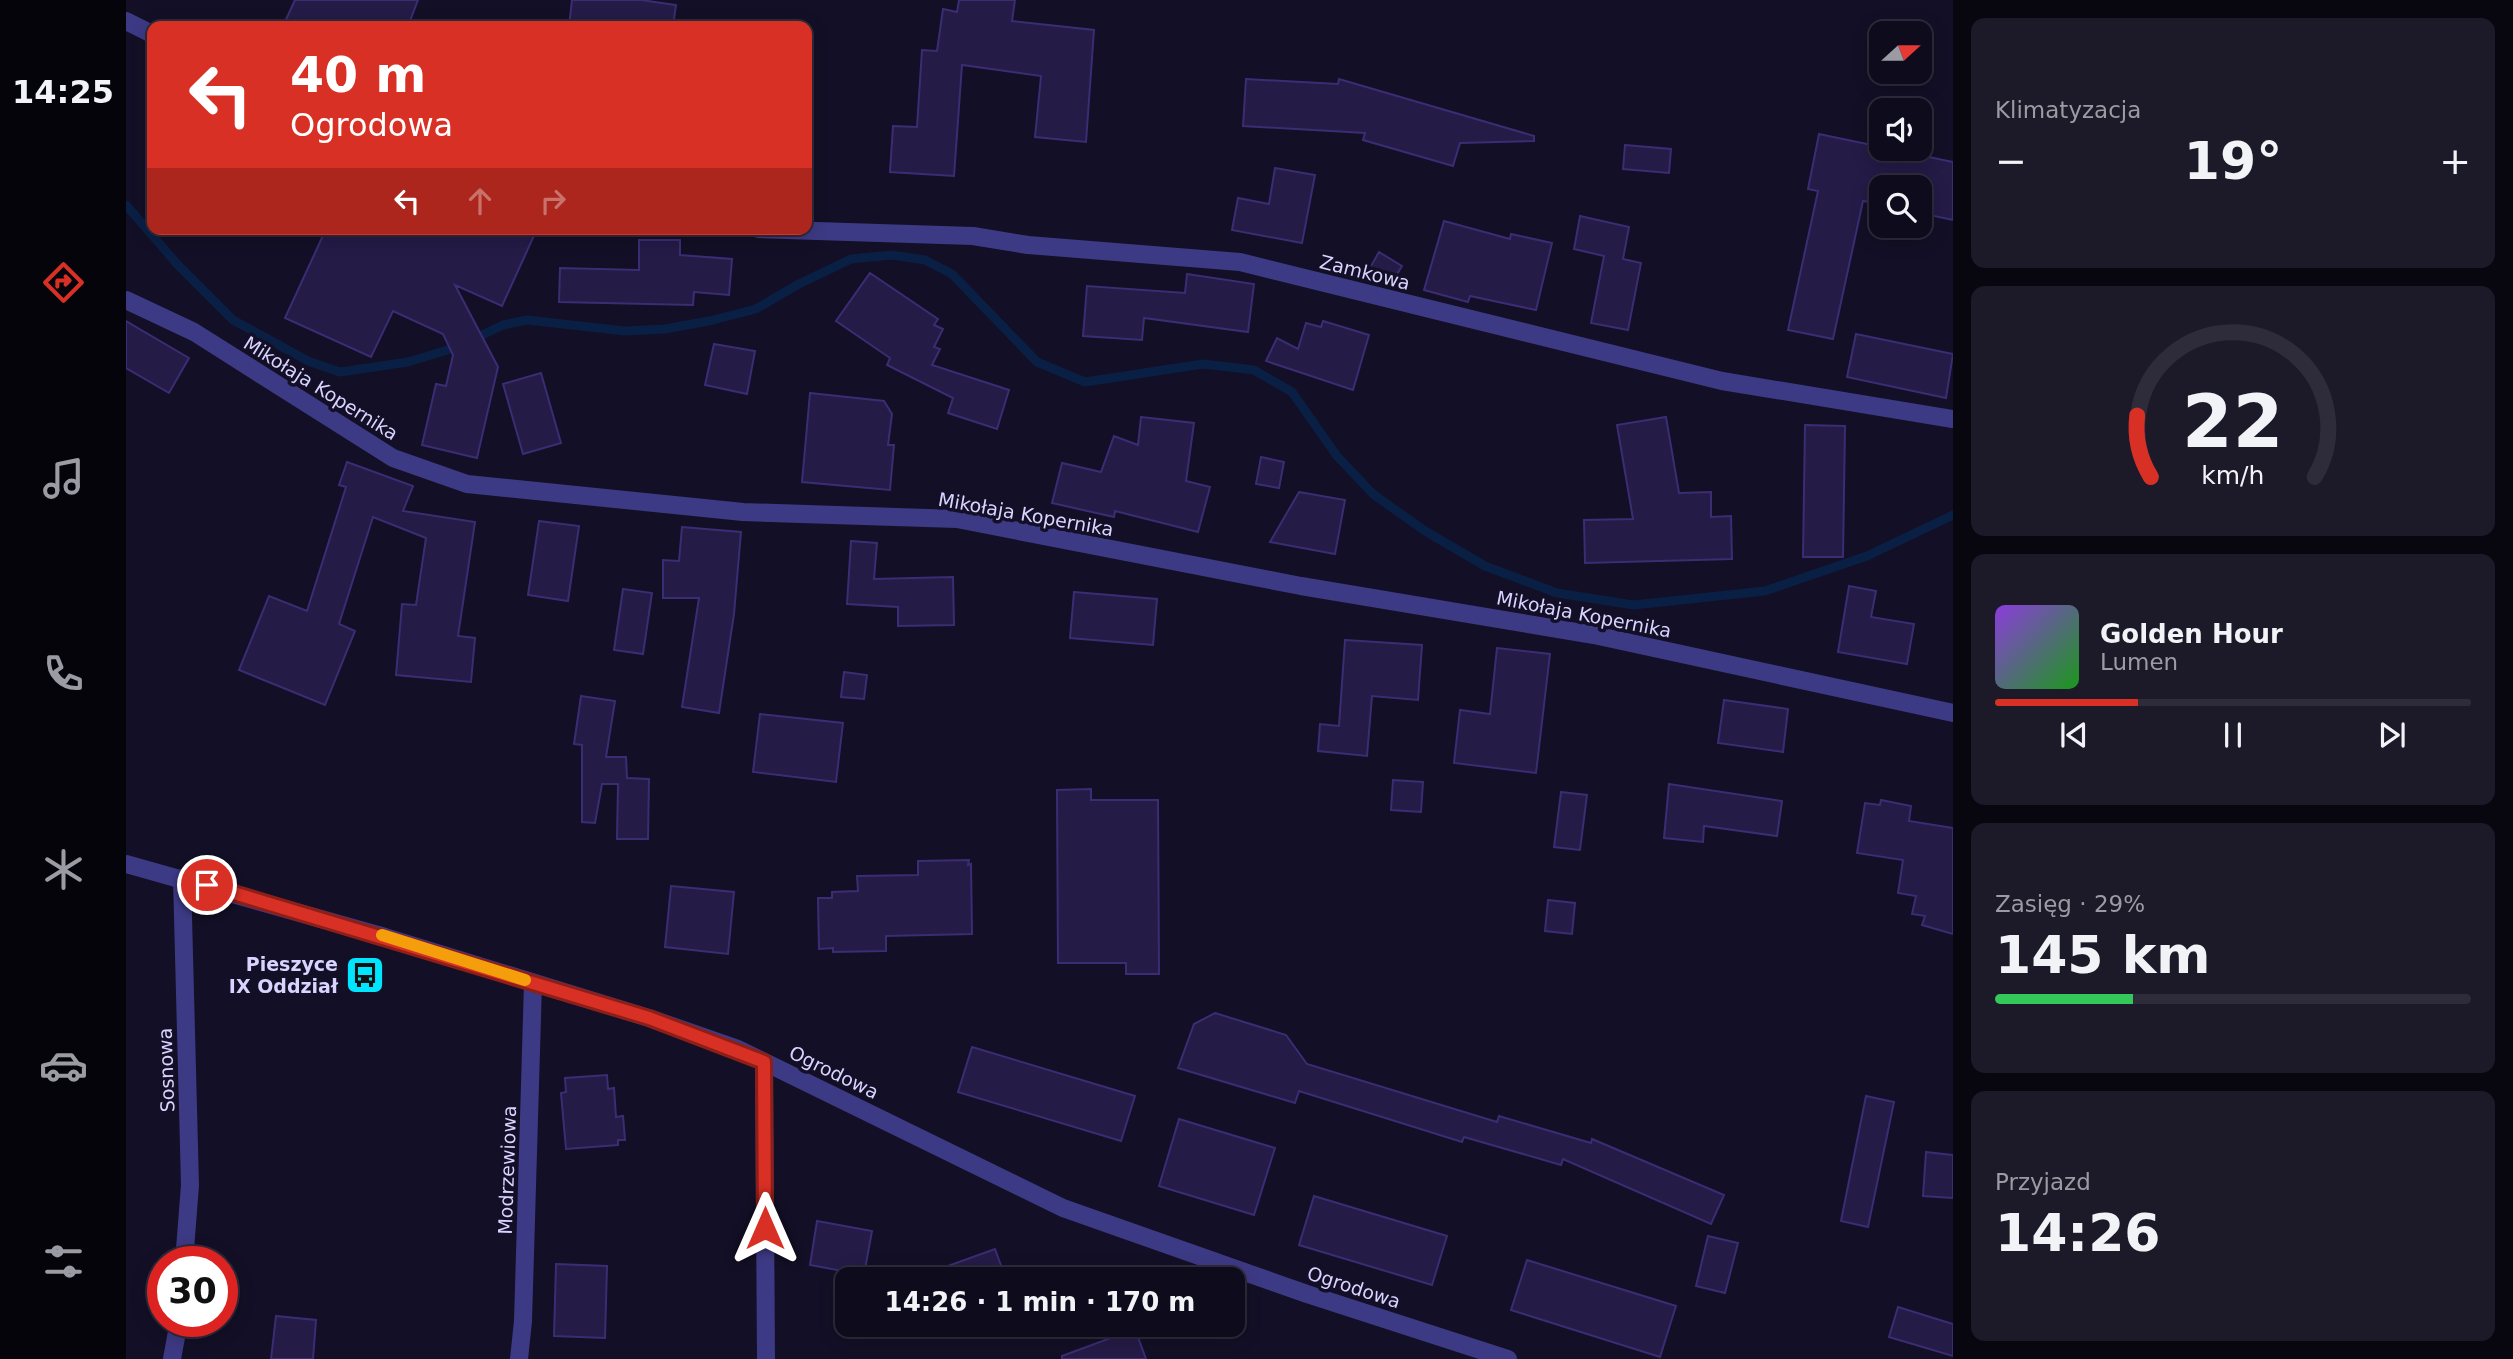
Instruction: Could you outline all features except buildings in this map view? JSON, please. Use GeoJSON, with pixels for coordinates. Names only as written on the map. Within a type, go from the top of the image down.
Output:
{"type":"FeatureCollection","features":[{"type":"Feature","properties":{"kind":"street"},"geometry":{"type":"LineString","coordinates":[[126,22],[147,32]]}},
{"type":"Feature","properties":{"kind":"street","name":"Zamkowa"},"geometry":{"type":"LineString","coordinates":[[812,231],[973,236],[1028,245],[1240,262],[1722,381],[1953,419]]}},
{"type":"Feature","properties":{"kind":"street","name":"Mikołaja Kopernika"},"geometry":{"type":"LineString","coordinates":[[126,300],[194,332],[393,458],[467,484],[743,512],[957,519],[1301,586],[1594,635],[1953,713]]}},
{"type":"Feature","properties":{"kind":"street","name":"Ogrodowa"},"geometry":{"type":"LineString","coordinates":[[126,864],[182,878],[649,1018],[764,1062],[1063,1208],[1307,1294],[1508,1359]]}},
{"type":"Feature","properties":{"kind":"street","name":"Sosnowa"},"geometry":{"type":"LineString","coordinates":[[182,878],[191,1185],[185,1246]]}},
{"type":"Feature","properties":{"kind":"street","name":"Modrzewiowa"},"geometry":{"type":"LineString","coordinates":[[519,1359],[523,1321],[533,983]]}},
{"type":"Feature","properties":{"kind":"street"},"geometry":{"type":"LineString","coordinates":[[764,1062],[766,1359]]}},
{"type":"Feature","properties":{"kind":"street"},"geometry":{"type":"LineString","coordinates":[[172,1359],[175,1337]]}},
{"type":"Feature","properties":{"kind":"waterway"},"geometry":{"type":"LineString","coordinates":[[126,205],[147,229]]}},
{"type":"Feature","properties":{"kind":"waterway"},"geometry":{"type":"LineString","coordinates":[[152,235],[233,320],[308,361],[340,372],[408,362],[457,347],[503,325],[527,320],[625,331],[665,329],[709,321],[756,309],[797,285],[851,259],[892,255],[925,260],[952,274],[1037,362],[1085,382],[1203,364],[1254,370],[1292,392],[1337,456],[1373,494],[1425,531],[1485,566],[1557,593],[1634,605],[1765,591],[1867,556],[1953,515]]}},
{"type":"Feature","properties":{"kind":"slow traffic"},"geometry":{"type":"LineString","coordinates":[[382,935],[525,980]]}},
{"type":"Feature","properties":{"kind":"place","name":"Pieszyce IX Oddział"},"geometry":{"type":"Point","coordinates":[365,975]}},
{"type":"Feature","properties":{"kind":"route"},"geometry":{"type":"LineString","coordinates":[[207,885],[649,1018],[737,1049],[764,1062],[765,1228]]}}]}
